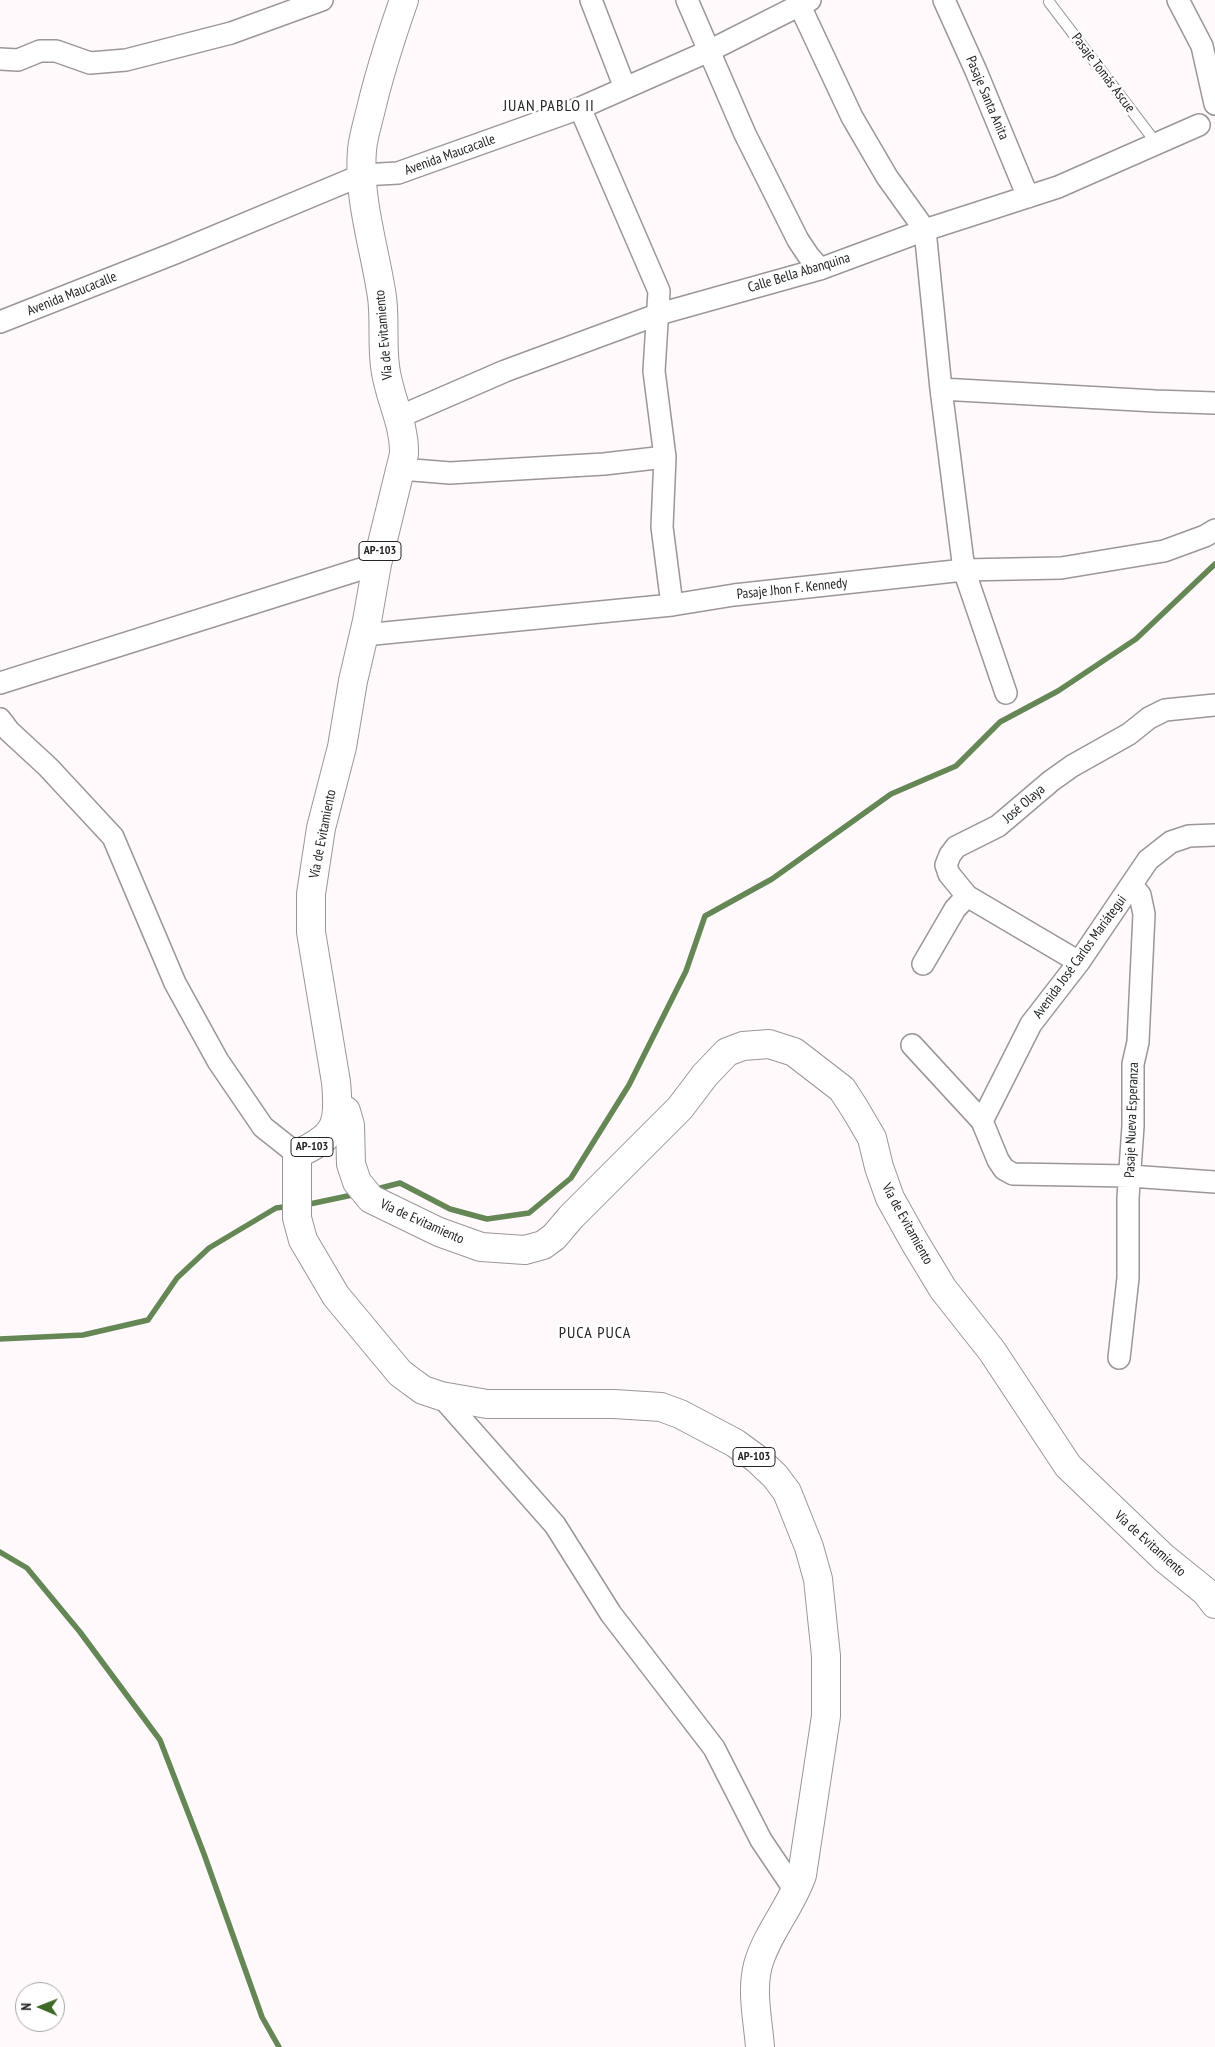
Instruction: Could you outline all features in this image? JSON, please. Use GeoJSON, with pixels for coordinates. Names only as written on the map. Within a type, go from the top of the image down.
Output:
{"type":"FeatureCollection","features":[{"type":"Feature","properties":{"kind":"main road","name":"Vía de Evitamiento"},"geometry":{"type":"LineString","coordinates":[[404,0],[380,68],[362,149],[363,196],[382,298],[384,364],[404,439],[401,469],[377,564],[342,748],[321,828],[311,894],[311,932],[336,1082],[338,1106],[346,1111],[350,1124],[351,1164],[364,1190],[439,1232],[481,1247],[525,1250],[543,1245],[554,1237],[571,1217],[680,1108],[705,1075],[727,1052],[743,1046],[770,1044],[794,1052],[842,1089],[872,1138],[879,1167],[890,1198],[914,1241],[943,1289],[992,1351],[1068,1466],[1164,1558],[1206,1592],[1215,1604]]}},
{"type":"Feature","properties":{"kind":"main road","name":"AP-103"},"geometry":{"type":"LineString","coordinates":[[338,1106],[336,1122],[329,1134],[321,1143],[298,1154],[297,1218],[303,1240],[336,1296],[400,1372],[423,1390],[441,1396],[488,1404],[614,1404],[661,1407],[680,1414],[735,1443],[757,1459],[775,1476],[787,1492],[809,1547],[818,1579],[823,1618],[827,1690],[823,1748],[802,1875],[796,1892],[765,1947],[758,1966],[755,1987],[760,2047]]}},
{"type":"Feature","properties":{"kind":"street"},"geometry":{"type":"LineString","coordinates":[[0,59],[18,60],[40,51],[56,51],[90,63],[126,60],[231,33],[322,0]]}},
{"type":"Feature","properties":{"kind":"street"},"geometry":{"type":"LineString","coordinates":[[591,0],[625,88]]}},
{"type":"Feature","properties":{"kind":"street"},"geometry":{"type":"LineString","coordinates":[[687,0],[745,134],[798,240],[820,269]]}},
{"type":"Feature","properties":{"kind":"street","name":"Pasaje Santa Anita"},"geometry":{"type":"LineString","coordinates":[[944,0],[976,71],[1028,197]]}},
{"type":"Feature","properties":{"kind":"street"},"geometry":{"type":"LineString","coordinates":[[1178,0],[1202,46],[1215,104]]}},
{"type":"Feature","properties":{"kind":"street"},"geometry":{"type":"LineString","coordinates":[[804,2],[852,116],[887,177],[925,230],[941,389],[964,570],[1006,693]]}},
{"type":"Feature","properties":{"kind":"street","name":"Avenida Maucacalle"},"geometry":{"type":"LineString","coordinates":[[0,322],[362,175],[398,173],[580,108],[709,51],[804,2]]}},
{"type":"Feature","properties":{"kind":"street"},"geometry":{"type":"LineString","coordinates":[[580,108],[659,291],[654,371],[665,457],[662,527],[672,605]]}},
{"type":"Feature","properties":{"kind":"street","name":"Calle Bella Abanquina"},"geometry":{"type":"LineString","coordinates":[[399,417],[506,371],[659,314],[820,269],[925,230],[1058,187],[1198,125]]}},
{"type":"Feature","properties":{"kind":"street"},"geometry":{"type":"LineString","coordinates":[[941,389],[1215,403]]}},
{"type":"Feature","properties":{"kind":"street"},"geometry":{"type":"LineString","coordinates":[[401,469],[450,473],[604,464],[665,457]]}},
{"type":"Feature","properties":{"kind":"street","name":"Pasaje Jhon F. Kennedy"},"geometry":{"type":"LineString","coordinates":[[364,635],[672,605],[734,595],[964,570],[1061,568],[1164,551],[1215,530]]}},
{"type":"Feature","properties":{"kind":"street"},"geometry":{"type":"LineString","coordinates":[[0,683],[377,564]]}},
{"type":"Feature","properties":{"kind":"street","name":"José Olaya"},"geometry":{"type":"LineString","coordinates":[[967,896],[950,874],[946,865],[956,847],[998,826],[1065,771],[1129,734],[1149,718],[1165,710],[1215,706]]}},
{"type":"Feature","properties":{"kind":"street"},"geometry":{"type":"LineString","coordinates":[[0,719],[9,731],[48,767],[114,837],[175,983],[218,1061],[263,1127],[298,1154]]}},
{"type":"Feature","properties":{"kind":"street","name":"Avenida José Carlos Mariátegui"},"geometry":{"type":"LineString","coordinates":[[982,1121],[1031,1024],[1079,962],[1148,860],[1171,842],[1189,836],[1215,835]]}},
{"type":"Feature","properties":{"kind":"street","name":"Pasaje Nueva Esperanza"},"geometry":{"type":"LineString","coordinates":[[1119,1358],[1128,1278],[1133,1064],[1138,1042],[1144,914],[1140,895],[1132,885]]}},
{"type":"Feature","properties":{"kind":"street"},"geometry":{"type":"LineString","coordinates":[[923,964],[955,909],[967,896],[1079,962]]}},
{"type":"Feature","properties":{"kind":"street"},"geometry":{"type":"LineString","coordinates":[[912,1045],[982,1121],[998,1160],[1004,1169],[1013,1174],[1130,1176],[1215,1182]]}},
{"type":"Feature","properties":{"kind":"street"},"geometry":{"type":"LineString","coordinates":[[441,1396],[555,1525],[611,1614],[714,1748],[761,1840],[796,1892]]}},
{"type":"Feature","properties":{"kind":"lane","name":"Pasaje Tomás Ascue"},"geometry":{"type":"LineString","coordinates":[[1049,2],[1157,144]]}},
{"type":"Feature","properties":{"kind":"waterway"},"geometry":{"type":"LineString","coordinates":[[373,1190],[400,1183],[450,1209],[487,1219],[529,1213],[571,1178],[629,1085],[686,971],[705,916],[772,879],[891,794],[956,766],[1000,722],[1058,691],[1136,639],[1215,564]]}},
{"type":"Feature","properties":{"kind":"waterway"},"geometry":{"type":"LineString","coordinates":[[305,1205],[357,1194]]}},
{"type":"Feature","properties":{"kind":"waterway"},"geometry":{"type":"LineString","coordinates":[[0,1339],[83,1335],[148,1320],[177,1278],[209,1248],[276,1208],[291,1206]]}},
{"type":"Feature","properties":{"kind":"waterway"},"geometry":{"type":"LineString","coordinates":[[0,1552],[27,1568],[80,1632],[160,1740],[204,1854],[262,2017],[279,2047]]}},
{"type":"Feature","properties":{"kind":"district","name":"JUAN PABLO II"},"geometry":{"type":"Point","coordinates":[549,106]}},
{"type":"Feature","properties":{"kind":"district","name":"PUCA PUCA"},"geometry":{"type":"Point","coordinates":[595,1333]}}]}
